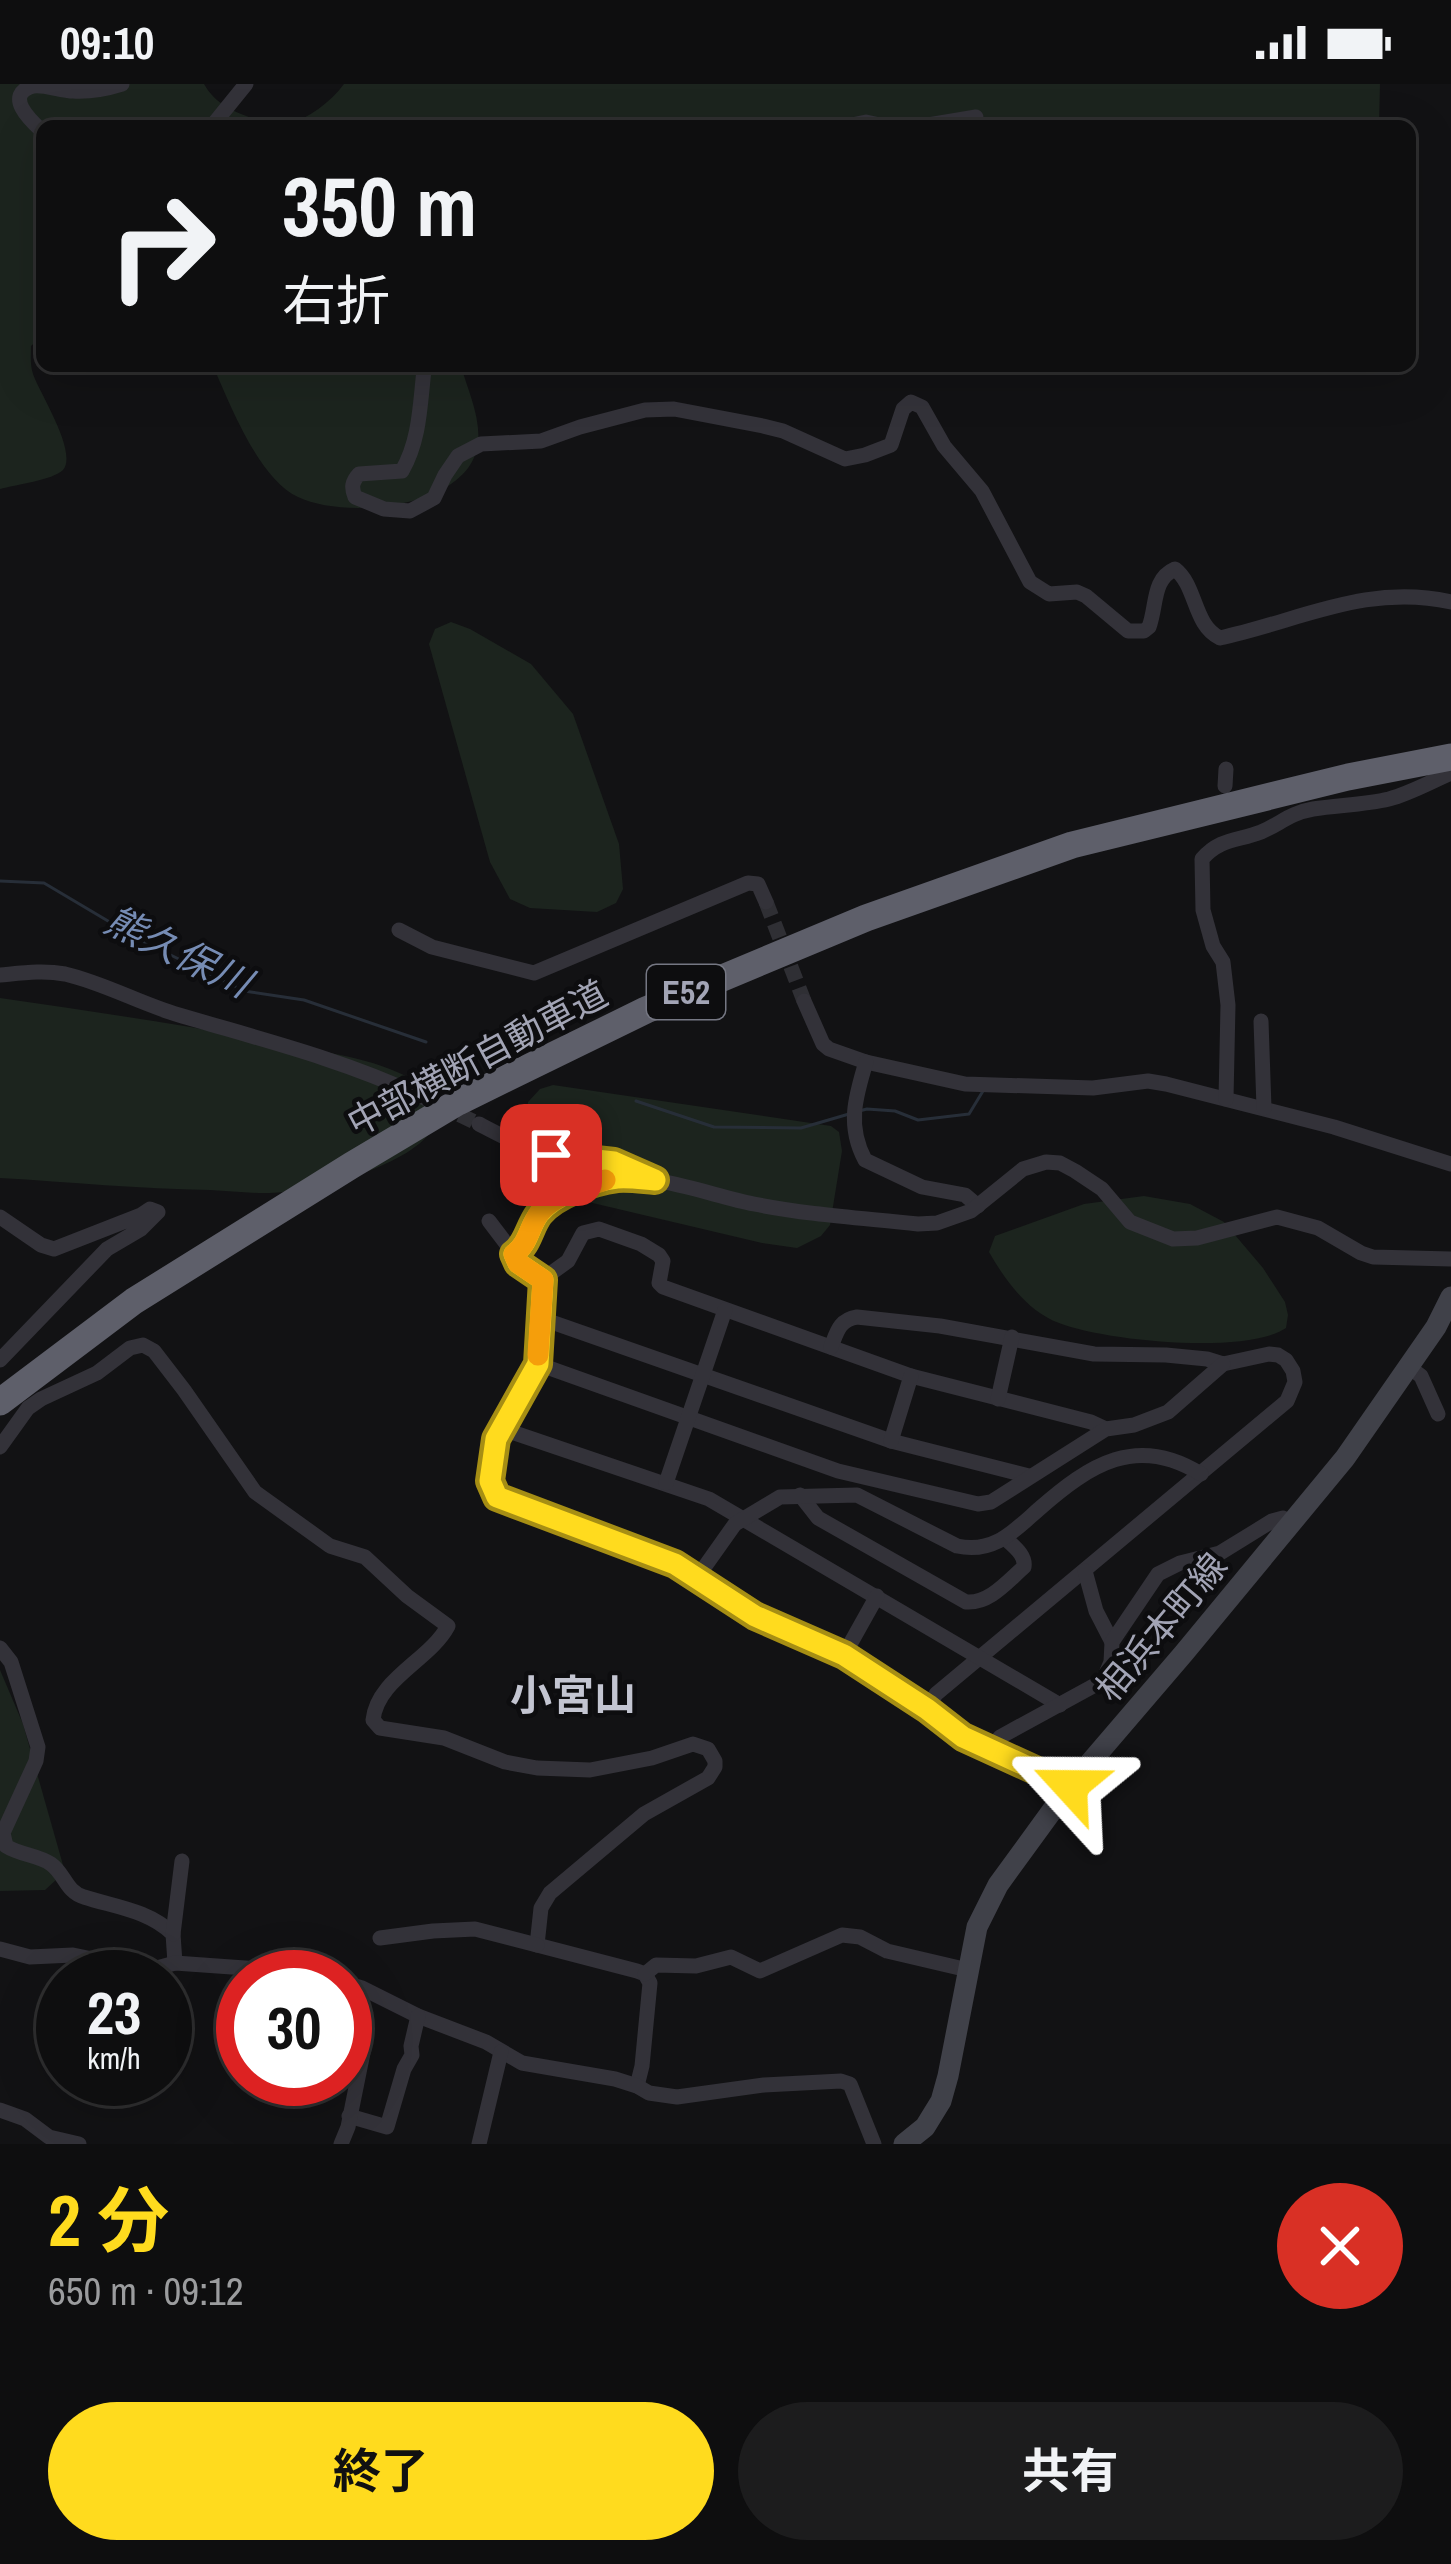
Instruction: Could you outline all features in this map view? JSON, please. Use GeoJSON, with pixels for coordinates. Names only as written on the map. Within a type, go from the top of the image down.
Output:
{"type":"FeatureCollection","features":[{"type":"Feature","properties":{"kind":"highway","name":"中部横断自動車道"},"geometry":{"type":"LineString","coordinates":[[0,1402],[134,1301],[352,1165],[458,1102],[646,1010],[866,918],[1072,845],[1348,777],[1451,757]]}},
{"type":"Feature","properties":{"kind":"main road","name":"相浜本町線"},"geometry":{"type":"LineString","coordinates":[[904,2144],[925,2127],[941,2101],[977,1927],[998,1885],[1070,1786],[1345,1458],[1436,1328],[1451,1297]]}},
{"type":"Feature","properties":{"kind":"street"},"geometry":{"type":"LineString","coordinates":[[36,126],[20,108],[28,88],[39,85],[77,91],[122,84]]}},
{"type":"Feature","properties":{"kind":"street"},"geometry":{"type":"LineString","coordinates":[[217,120],[246,84]]}},
{"type":"Feature","properties":{"kind":"street"},"geometry":{"type":"LineString","coordinates":[[958,120],[976,117]]}},
{"type":"Feature","properties":{"kind":"street"},"geometry":{"type":"LineString","coordinates":[[424,372],[417,432],[406,465],[402,471],[359,474],[353,481],[355,497],[384,509],[410,511],[434,497],[452,464],[470,449],[494,442],[541,441],[645,410],[674,409],[763,426],[793,434],[838,458],[851,459],[890,445],[903,409],[911,402],[922,407],[944,446],[982,491],[1030,582],[1049,594],[1086,596],[1128,631],[1149,627],[1158,584],[1175,569],[1184,577],[1207,631],[1220,638],[1355,601],[1406,596],[1451,602]]}},
{"type":"Feature","properties":{"kind":"street"},"geometry":{"type":"LineString","coordinates":[[1226,1099],[1228,1005],[1223,962],[1203,910],[1202,859],[1228,833],[1256,833],[1298,813],[1383,800],[1451,773]]}},
{"type":"Feature","properties":{"kind":"street"},"geometry":{"type":"LineString","coordinates":[[400,930],[432,947],[533,973],[748,883],[758,884],[766,902]]}},
{"type":"Feature","properties":{"kind":"street"},"geometry":{"type":"LineString","coordinates":[[0,974],[67,974],[176,1014],[332,1060],[418,1095]]}},
{"type":"Feature","properties":{"kind":"street"},"geometry":{"type":"LineString","coordinates":[[804,1001],[823,1044],[866,1062],[965,1084],[1093,1088],[1148,1081],[1264,1108],[1451,1164]]}},
{"type":"Feature","properties":{"kind":"street"},"geometry":{"type":"LineString","coordinates":[[1261,1022],[1264,1108]]}},
{"type":"Feature","properties":{"kind":"street"},"geometry":{"type":"LineString","coordinates":[[866,1062],[852,1116],[865,1160],[922,1187],[965,1195],[979,1206]]}},
{"type":"Feature","properties":{"kind":"street"},"geometry":{"type":"LineString","coordinates":[[479,1124],[534,1150],[614,1162],[655,1180]]}},
{"type":"Feature","properties":{"kind":"street"},"geometry":{"type":"LineString","coordinates":[[514,1254],[522,1250],[542,1210],[607,1180],[655,1180],[797,1212],[919,1224],[937,1223],[979,1206],[1023,1169],[1046,1162],[1060,1163],[1102,1189],[1130,1222],[1173,1239],[1197,1238],[1277,1217],[1318,1228],[1360,1253],[1451,1259]]}},
{"type":"Feature","properties":{"kind":"street"},"geometry":{"type":"LineString","coordinates":[[0,1217],[54,1249],[150,1209],[158,1212],[141,1229],[107,1249],[0,1360]]}},
{"type":"Feature","properties":{"kind":"street"},"geometry":{"type":"LineString","coordinates":[[489,1221],[518,1263],[543,1280]]}},
{"type":"Feature","properties":{"kind":"street"},"geometry":{"type":"LineString","coordinates":[[1070,1786],[963,1737],[844,1655],[755,1616],[675,1564],[501,1501],[490,1481],[500,1429],[538,1364],[543,1280],[568,1261],[583,1233],[599,1229],[659,1255],[663,1287],[911,1376],[1106,1429]]}},
{"type":"Feature","properties":{"kind":"street"},"geometry":{"type":"LineString","coordinates":[[666,1483],[725,1310]]}},
{"type":"Feature","properties":{"kind":"street"},"geometry":{"type":"LineString","coordinates":[[831,1347],[841,1324],[857,1317],[1012,1337],[1094,1354],[1166,1355],[1222,1364]]}},
{"type":"Feature","properties":{"kind":"street"},"geometry":{"type":"LineString","coordinates":[[540,1318],[891,1441],[1029,1476]]}},
{"type":"Feature","properties":{"kind":"street"},"geometry":{"type":"LineString","coordinates":[[998,1399],[1012,1337]]}},
{"type":"Feature","properties":{"kind":"street"},"geometry":{"type":"LineString","coordinates":[[0,1447],[28,1408],[97,1372],[130,1348],[143,1345],[154,1351],[184,1390],[255,1492],[330,1546],[365,1557],[448,1626],[441,1640],[380,1698],[374,1713],[376,1725],[444,1738],[505,1762],[537,1768],[608,1768],[694,1744],[708,1749],[715,1761],[708,1778],[644,1814],[543,1900],[537,1945]]}},
{"type":"Feature","properties":{"kind":"street"},"geometry":{"type":"LineString","coordinates":[[538,1364],[838,1472],[978,1504],[991,1502],[1106,1429],[1168,1412],[1222,1364],[1269,1354],[1286,1360],[1295,1382],[1287,1401],[936,1694],[927,1709]]}},
{"type":"Feature","properties":{"kind":"street"},"geometry":{"type":"LineString","coordinates":[[1409,1367],[1421,1376],[1438,1414]]}},
{"type":"Feature","properties":{"kind":"street"},"geometry":{"type":"LineString","coordinates":[[891,1441],[911,1376]]}},
{"type":"Feature","properties":{"kind":"street"},"geometry":{"type":"LineString","coordinates":[[500,1429],[709,1499],[1060,1705]]}},
{"type":"Feature","properties":{"kind":"street"},"geometry":{"type":"LineString","coordinates":[[696,1579],[742,1518],[780,1497],[857,1495],[957,1546],[972,1549],[1006,1539],[1057,1494],[1106,1462],[1152,1454],[1201,1474]]}},
{"type":"Feature","properties":{"kind":"street"},"geometry":{"type":"LineString","coordinates":[[800,1495],[818,1518],[966,1602],[987,1598],[1024,1568],[1021,1554],[1006,1539]]}},
{"type":"Feature","properties":{"kind":"street"},"geometry":{"type":"LineString","coordinates":[[1112,1642],[1166,1568],[1220,1553],[1272,1521],[1283,1518],[1292,1523]]}},
{"type":"Feature","properties":{"kind":"street"},"geometry":{"type":"LineString","coordinates":[[992,1751],[1000,1737],[1105,1676],[1112,1642],[1084,1571]]}},
{"type":"Feature","properties":{"kind":"street"},"geometry":{"type":"LineString","coordinates":[[844,1655],[877,1596]]}},
{"type":"Feature","properties":{"kind":"street"},"geometry":{"type":"LineString","coordinates":[[0,1648],[10,1663],[38,1747],[3,1833],[6,1846],[51,1864],[81,1897],[152,1918],[173,1934]]}},
{"type":"Feature","properties":{"kind":"street"},"geometry":{"type":"LineString","coordinates":[[174,1950],[182,1861]]}},
{"type":"Feature","properties":{"kind":"street"},"geometry":{"type":"LineString","coordinates":[[380,1938],[475,1929],[645,1975],[650,1983],[638,2086]]}},
{"type":"Feature","properties":{"kind":"street"},"geometry":{"type":"LineString","coordinates":[[645,1975],[656,1965],[696,1966],[731,1957],[760,1971],[842,1935],[968,1970]]}},
{"type":"Feature","properties":{"kind":"street"},"geometry":{"type":"LineString","coordinates":[[0,1949],[36,1958]]}},
{"type":"Feature","properties":{"kind":"street"},"geometry":{"type":"LineString","coordinates":[[372,1996],[486,2042],[522,2063],[615,2079],[650,2093],[677,2097],[841,2081],[855,2093],[874,2144]]}},
{"type":"Feature","properties":{"kind":"street"},"geometry":{"type":"LineString","coordinates":[[349,2116],[387,2127],[412,2055],[418,2016]]}},
{"type":"Feature","properties":{"kind":"street"},"geometry":{"type":"LineString","coordinates":[[479,2144],[501,2052]]}},
{"type":"Feature","properties":{"kind":"street"},"geometry":{"type":"LineString","coordinates":[[341,2144],[351,2106]]}},
{"type":"Feature","properties":{"kind":"street"},"geometry":{"type":"LineString","coordinates":[[0,2110],[25,2119],[49,2137],[79,2144]]}},
{"type":"Feature","properties":{"kind":"shaded area"},"geometry":{"type":"Polygon","coordinates":[[[0,84],[204,84],[227,107],[260,120],[36,120],[36,341],[31,346],[31,364],[62,437],[66,462],[51,477],[0,489],[0,84]]]}},
{"type":"Feature","properties":{"kind":"shaded area"},"geometry":{"type":"Polygon","coordinates":[[[344,84],[1380,84],[1379,120],[300,120],[344,84]]]}},
{"type":"Feature","properties":{"kind":"shaded area"},"geometry":{"type":"Polygon","coordinates":[[[216,372],[463,372],[478,438],[468,468],[451,484],[401,504],[373,507],[319,504],[298,497],[270,474],[247,439],[216,372]]]}},
{"type":"Feature","properties":{"kind":"shaded area"},"geometry":{"type":"Polygon","coordinates":[[[451,622],[531,664],[573,714],[619,844],[623,889],[616,903],[597,912],[530,908],[510,899],[490,862],[429,644],[435,629],[451,622]]]}},
{"type":"Feature","properties":{"kind":"shaded area"},"geometry":{"type":"Polygon","coordinates":[[[0,998],[356,1058],[420,1084],[435,1101],[437,1122],[411,1150],[369,1171],[283,1192],[0,1178],[0,998]]]}},
{"type":"Feature","properties":{"kind":"shaded area"},"geometry":{"type":"Polygon","coordinates":[[[553,1085],[831,1126],[839,1132],[842,1151],[830,1225],[821,1236],[797,1248],[762,1243],[563,1196],[533,1182],[522,1161],[528,1102],[540,1089],[553,1085]]]}},
{"type":"Feature","properties":{"kind":"shaded area"},"geometry":{"type":"Polygon","coordinates":[[[1144,1196],[1190,1204],[1224,1222],[1285,1302],[1286,1328],[1267,1336],[1209,1343],[1140,1340],[1080,1329],[1047,1318],[1027,1303],[989,1252],[995,1236],[1084,1204],[1144,1196]]]}},
{"type":"Feature","properties":{"kind":"shaded area"},"geometry":{"type":"Polygon","coordinates":[[[0,1670],[23,1724],[63,1865],[45,1890],[0,1891],[0,1670]]]}},
{"type":"Feature","properties":{"kind":"waterway","name":"熊久保川"},"geometry":{"type":"LineString","coordinates":[[0,881],[44,883],[140,940],[244,991],[304,1000],[426,1042]]}},
{"type":"Feature","properties":{"kind":"waterway","name":"熊久保川"},"geometry":{"type":"LineString","coordinates":[[859,1111],[895,1111],[918,1120],[969,1114],[983,1091]]}},
{"type":"Feature","properties":{"kind":"waterway","name":"熊久保川"},"geometry":{"type":"LineString","coordinates":[[636,1101],[714,1127],[801,1128],[849,1114]]}},
{"type":"Feature","properties":{"kind":"tunnel"},"geometry":{"type":"LineString","coordinates":[[766,902],[804,1001]]}},
{"type":"Feature","properties":{"kind":"tunnel"},"geometry":{"type":"LineString","coordinates":[[418,1095],[479,1124]]}},
{"type":"Feature","properties":{"kind":"slow traffic"},"geometry":{"type":"LineString","coordinates":[[538,1355],[543,1280],[518,1263],[514,1254],[522,1250],[542,1210],[605,1180]]}},
{"type":"Feature","properties":{"kind":"district","name":"小宮山"},"geometry":{"type":"Point","coordinates":[573,1695]}},
{"type":"Feature","properties":{"kind":"route"},"geometry":{"type":"LineString","coordinates":[[551,1155],[614,1162],[655,1180],[607,1180],[558,1199],[542,1210],[522,1250],[514,1254],[518,1263],[543,1280],[538,1364],[496,1439],[490,1481],[497,1497],[675,1564],[755,1616],[844,1655],[963,1737],[1070,1786]]}}]}
